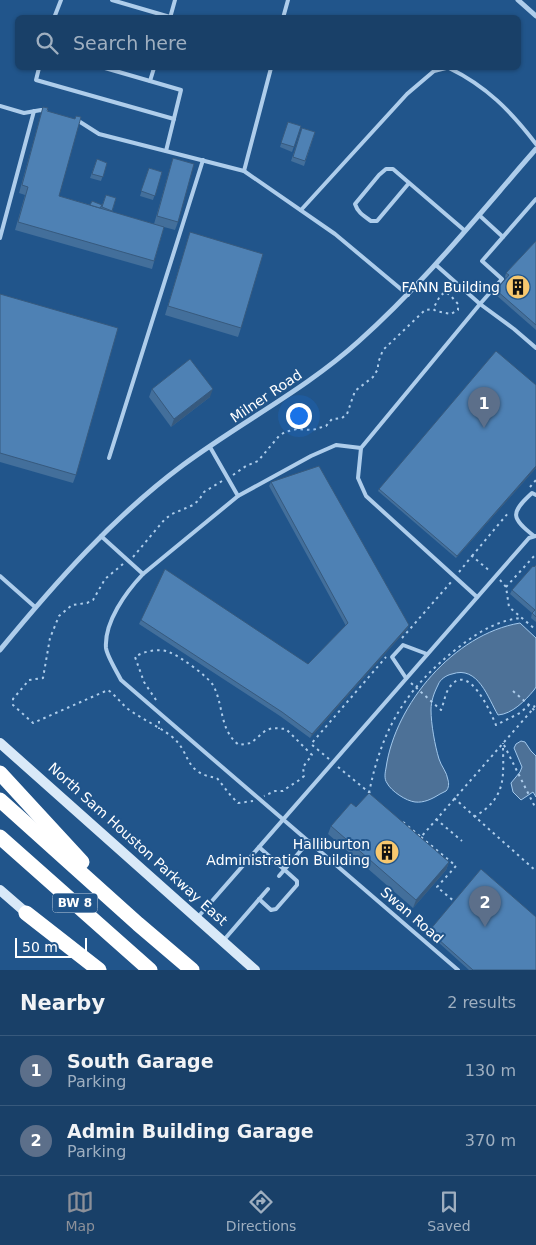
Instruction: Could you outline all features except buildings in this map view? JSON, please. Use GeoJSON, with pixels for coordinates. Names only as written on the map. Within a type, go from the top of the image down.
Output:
{"type":"FeatureCollection","features":[{"type":"Feature","properties":{"kind":"highway"},"geometry":{"type":"LineString","coordinates":[[0,773],[138,924]]}},
{"type":"Feature","properties":{"kind":"highway","name":"BW 8"},"geometry":{"type":"LineString","coordinates":[[0,800],[192,970]]}},
{"type":"Feature","properties":{"kind":"highway","name":"BW 8"},"geometry":{"type":"LineString","coordinates":[[0,837],[150,970]]}},
{"type":"Feature","properties":{"kind":"highway"},"geometry":{"type":"LineString","coordinates":[[26,913],[99,970]]}},
{"type":"Feature","properties":{"kind":"main road","name":"North Sam Houston Parkway East"},"geometry":{"type":"LineString","coordinates":[[0,743],[255,970]]}},
{"type":"Feature","properties":{"kind":"main road"},"geometry":{"type":"LineString","coordinates":[[0,890],[90,970]]}},
{"type":"Feature","properties":{"kind":"street"},"geometry":{"type":"LineString","coordinates":[[518,0],[536,16]]}},
{"type":"Feature","properties":{"kind":"street","name":"Milner Road"},"geometry":{"type":"LineString","coordinates":[[0,650],[35,607],[101,536],[148,492],[210,447],[308,382],[358,342],[408,295],[436,265],[464,230],[536,149]]}},
{"type":"Feature","properties":{"kind":"lane"},"geometry":{"type":"LineString","coordinates":[[55,15],[61,0]]}},
{"type":"Feature","properties":{"kind":"lane"},"geometry":{"type":"LineString","coordinates":[[112,0],[163,15]]}},
{"type":"Feature","properties":{"kind":"lane"},"geometry":{"type":"LineString","coordinates":[[171,15],[175,0]]}},
{"type":"Feature","properties":{"kind":"lane"},"geometry":{"type":"LineString","coordinates":[[284,15],[288,0]]}},
{"type":"Feature","properties":{"kind":"lane"},"geometry":{"type":"LineString","coordinates":[[38,70],[36,80],[174,119]]}},
{"type":"Feature","properties":{"kind":"lane"},"geometry":{"type":"LineString","coordinates":[[113,70],[180,90],[166,151]]}},
{"type":"Feature","properties":{"kind":"lane"},"geometry":{"type":"LineString","coordinates":[[150,81],[153,70]]}},
{"type":"Feature","properties":{"kind":"lane"},"geometry":{"type":"LineString","coordinates":[[244,172],[270,70]]}},
{"type":"Feature","properties":{"kind":"lane"},"geometry":{"type":"LineString","coordinates":[[301,210],[406,94],[434,71],[438,70]]}},
{"type":"Feature","properties":{"kind":"lane"},"geometry":{"type":"LineString","coordinates":[[451,70],[484,88],[523,127],[536,144]]}},
{"type":"Feature","properties":{"kind":"lane"},"geometry":{"type":"LineString","coordinates":[[0,106],[24,113],[41,110],[48,112]]}},
{"type":"Feature","properties":{"kind":"lane"},"geometry":{"type":"LineString","coordinates":[[0,238],[34,111]]}},
{"type":"Feature","properties":{"kind":"lane"},"geometry":{"type":"LineString","coordinates":[[72,118],[80,120],[99,134],[244,172],[335,234],[408,295]]}},
{"type":"Feature","properties":{"kind":"lane"},"geometry":{"type":"LineString","coordinates":[[109,458],[203,160]]}},
{"type":"Feature","properties":{"kind":"lane"},"geometry":{"type":"LineString","coordinates":[[409,183],[377,221],[372,222],[360,214],[357,209],[355,204],[379,175],[386,169],[393,169],[464,230]]}},
{"type":"Feature","properties":{"kind":"lane"},"geometry":{"type":"LineString","coordinates":[[477,597],[366,496],[358,478],[361,448],[502,279],[482,261],[536,199]]}},
{"type":"Feature","properties":{"kind":"lane"},"geometry":{"type":"LineString","coordinates":[[479,215],[502,237]]}},
{"type":"Feature","properties":{"kind":"lane"},"geometry":{"type":"LineString","coordinates":[[436,265],[480,304],[536,348]]}},
{"type":"Feature","properties":{"kind":"lane","name":"Swan Road"},"geometry":{"type":"LineString","coordinates":[[361,448],[336,445],[238,496],[143,574],[128,590],[109,623],[106,649],[121,680],[458,970]]}},
{"type":"Feature","properties":{"kind":"lane"},"geometry":{"type":"LineString","coordinates":[[210,447],[238,496]]}},
{"type":"Feature","properties":{"kind":"lane"},"geometry":{"type":"LineString","coordinates":[[535,536],[521,524],[516,517],[516,511],[520,504],[532,493],[536,495]]}},
{"type":"Feature","properties":{"kind":"lane"},"geometry":{"type":"LineString","coordinates":[[101,536],[143,574]]}},
{"type":"Feature","properties":{"kind":"lane"},"geometry":{"type":"LineString","coordinates":[[197,918],[528,538],[535,536]]}},
{"type":"Feature","properties":{"kind":"lane"},"geometry":{"type":"LineString","coordinates":[[0,576],[35,607]]}},
{"type":"Feature","properties":{"kind":"lane"},"geometry":{"type":"LineString","coordinates":[[406,678],[392,657],[403,644],[427,654]]}},
{"type":"Feature","properties":{"kind":"lane"},"geometry":{"type":"LineString","coordinates":[[279,876],[309,841]]}},
{"type":"Feature","properties":{"kind":"lane"},"geometry":{"type":"LineString","coordinates":[[259,847],[298,881],[297,885],[276,909],[271,910],[259,899]]}},
{"type":"Feature","properties":{"kind":"lane"},"geometry":{"type":"LineString","coordinates":[[223,941],[268,888]]}},
{"type":"Feature","properties":{"kind":"path"},"geometry":{"type":"LineString","coordinates":[[444,292],[450,295],[458,304],[458,310],[451,314],[436,312],[434,308],[444,292]]}},
{"type":"Feature","properties":{"kind":"path"},"geometry":{"type":"LineString","coordinates":[[159,729],[158,703],[144,682],[136,657],[148,651],[157,650],[169,652],[198,670],[208,679],[213,686],[227,731],[232,740],[239,745],[251,743],[266,730],[273,728],[286,729],[312,755],[303,767],[304,776],[298,782],[292,783],[283,791],[275,791],[254,801],[238,803],[218,778],[209,777],[194,770],[177,742],[126,708],[108,690],[33,724],[13,705],[12,699],[29,680],[43,678],[50,638],[59,616],[72,605],[87,603],[93,600],[105,579],[135,555],[165,519],[193,505],[204,492],[246,466],[258,461],[279,436],[285,432],[297,429],[312,430],[326,426],[332,419],[342,418],[347,414],[355,391],[373,376],[378,369],[378,363],[383,350],[425,310],[434,308]]}},
{"type":"Feature","properties":{"kind":"path"},"geometry":{"type":"LineString","coordinates":[[530,488],[536,480]]}},
{"type":"Feature","properties":{"kind":"path"},"geometry":{"type":"LineString","coordinates":[[403,638],[510,510]]}},
{"type":"Feature","properties":{"kind":"path"},"geometry":{"type":"LineString","coordinates":[[506,587],[536,554]]}},
{"type":"Feature","properties":{"kind":"path"},"geometry":{"type":"LineString","coordinates":[[472,556],[506,587],[509,607],[536,630]]}},
{"type":"Feature","properties":{"kind":"path"},"geometry":{"type":"LineString","coordinates":[[369,793],[375,766],[385,737],[399,709],[435,667],[474,636],[496,624],[521,618]]}},
{"type":"Feature","properties":{"kind":"path"},"geometry":{"type":"LineString","coordinates":[[377,800],[311,744],[390,653]]}},
{"type":"Feature","properties":{"kind":"path"},"geometry":{"type":"LineString","coordinates":[[417,688],[442,710],[450,686],[458,680],[471,683],[482,697],[496,725],[520,714],[528,705]]}},
{"type":"Feature","properties":{"kind":"path"},"geometry":{"type":"LineString","coordinates":[[512,691],[536,712]]}},
{"type":"Feature","properties":{"kind":"path"},"geometry":{"type":"LineString","coordinates":[[421,837],[533,709],[536,703]]}},
{"type":"Feature","properties":{"kind":"path"},"geometry":{"type":"LineString","coordinates":[[503,743],[536,810]]}},
{"type":"Feature","properties":{"kind":"path"},"geometry":{"type":"LineString","coordinates":[[474,817],[491,803],[499,792],[504,770],[503,743]]}},
{"type":"Feature","properties":{"kind":"path"},"geometry":{"type":"LineString","coordinates":[[454,798],[536,870]]}},
{"type":"Feature","properties":{"kind":"path"},"geometry":{"type":"LineString","coordinates":[[399,818],[456,866],[437,887]]}},
{"type":"Feature","properties":{"kind":"path"},"geometry":{"type":"LineString","coordinates":[[436,819],[462,841]]}},
{"type":"Feature","properties":{"kind":"path"},"geometry":{"type":"LineString","coordinates":[[434,884],[455,902]]}},
{"type":"Feature","properties":{"kind":"water"},"geometry":{"type":"Polygon","coordinates":[[[520,623],[536,638],[536,687],[534,690],[513,710],[498,715],[486,692],[469,674],[461,672],[444,678],[439,683],[433,697],[431,716],[436,748],[447,777],[448,788],[434,798],[422,802],[407,800],[399,795],[389,786],[385,778],[385,772],[392,744],[401,720],[415,697],[451,657],[472,641],[496,630],[520,623]]]}},
{"type":"Feature","properties":{"kind":"water"},"geometry":{"type":"Polygon","coordinates":[[[521,741],[525,742],[536,756],[536,797],[533,792],[521,800],[513,792],[511,783],[522,767],[514,748],[521,741]]]}},
{"type":"Feature","properties":{"kind":"place","name":"FANN Building"},"geometry":{"type":"Point","coordinates":[518,287]}},
{"type":"Feature","properties":{"kind":"place","name":"South Garage"},"geometry":{"type":"Point","coordinates":[484,428]}},
{"type":"Feature","properties":{"kind":"place","name":"Halliburton Administration Building"},"geometry":{"type":"Point","coordinates":[387,852]}},
{"type":"Feature","properties":{"kind":"place","name":"Admin Building Garage"},"geometry":{"type":"Point","coordinates":[485,927]}}]}
